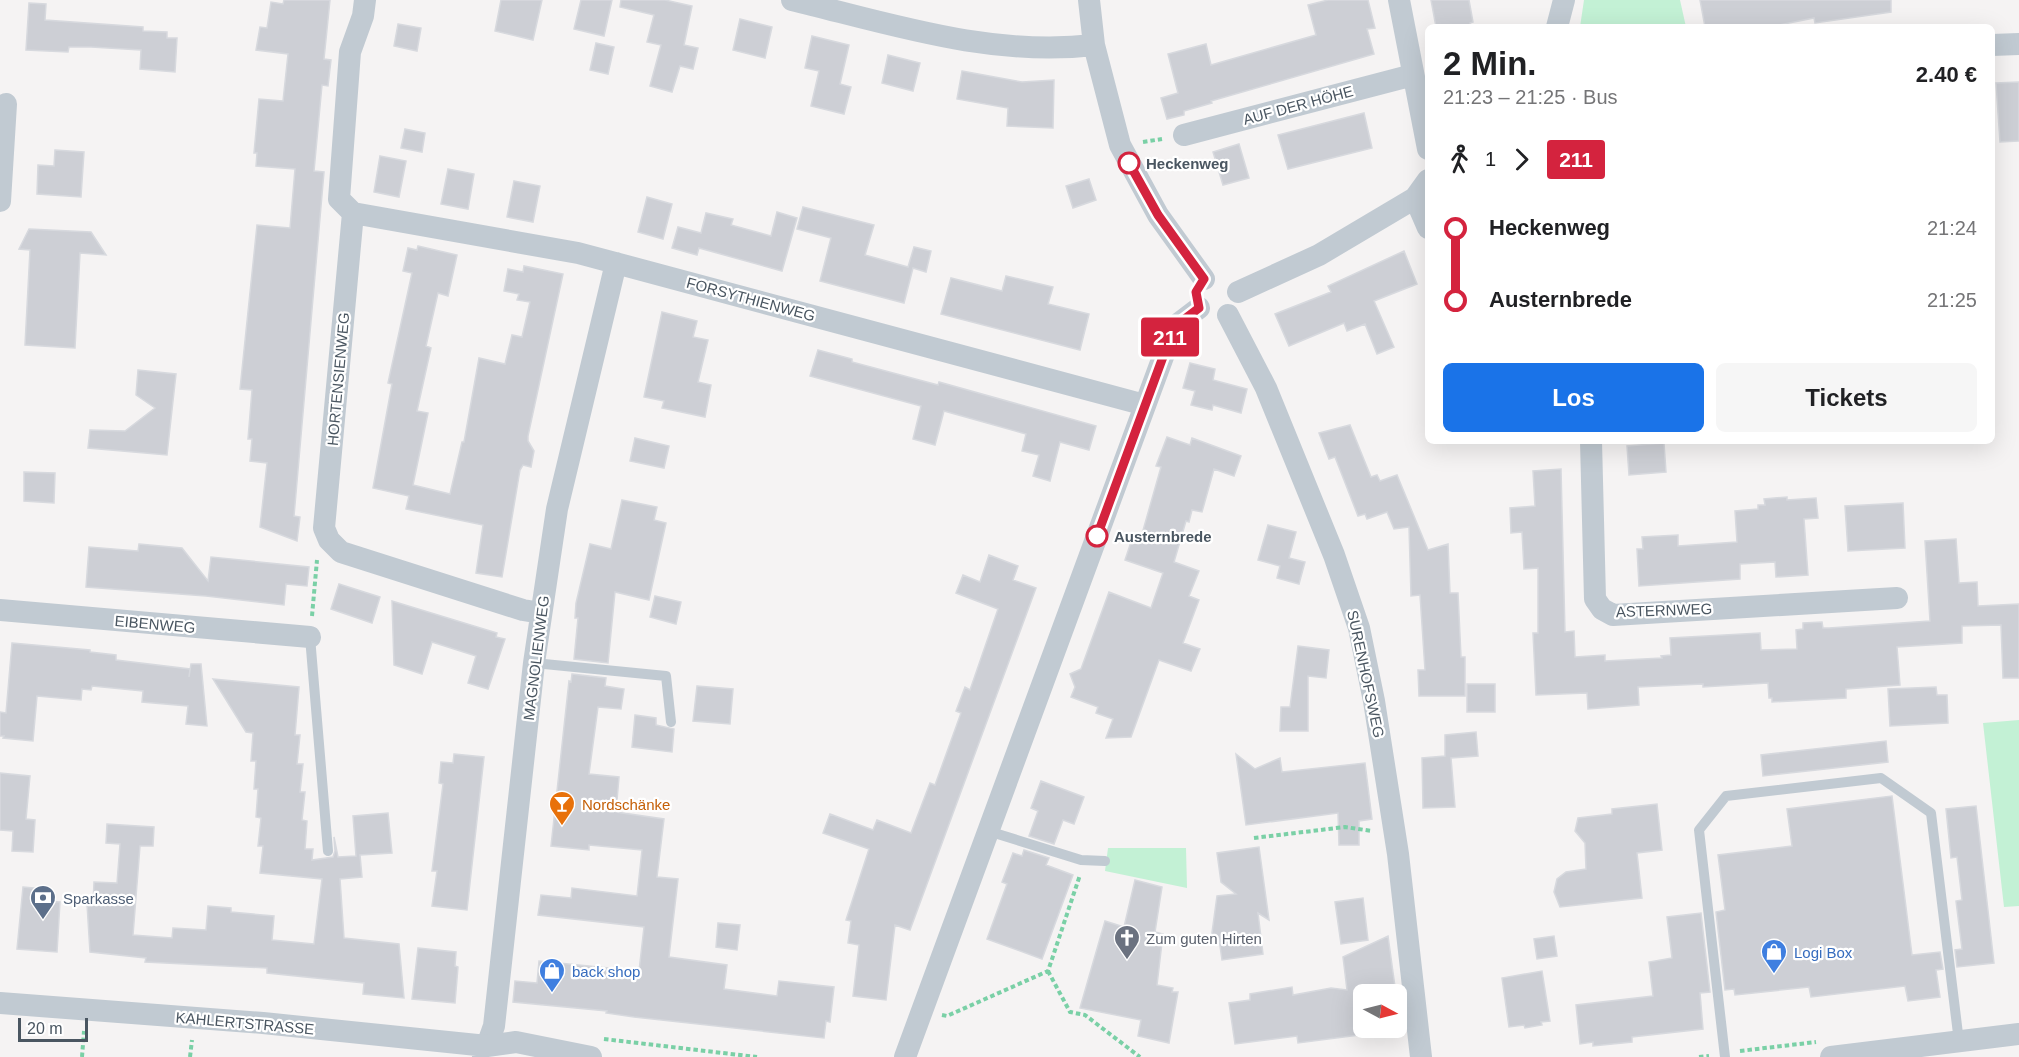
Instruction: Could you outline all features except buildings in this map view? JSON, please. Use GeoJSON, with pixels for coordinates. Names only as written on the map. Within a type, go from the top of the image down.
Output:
{"type":"FeatureCollection","features":[{"type":"Feature","properties":{"kind":"street"},"geometry":{"type":"LineString","coordinates":[[353,213],[339,199],[350,52],[363,16],[365,0]]}},
{"type":"Feature","properties":{"kind":"street"},"geometry":{"type":"LineString","coordinates":[[792,0],[968,42],[1014,47],[1094,45]]}},
{"type":"Feature","properties":{"kind":"street"},"geometry":{"type":"LineString","coordinates":[[1089,0],[1094,45],[1120,145],[1158,215],[1204,279]]}},
{"type":"Feature","properties":{"kind":"street"},"geometry":{"type":"LineString","coordinates":[[1399,0],[1425,134]]}},
{"type":"Feature","properties":{"kind":"street"},"geometry":{"type":"LineString","coordinates":[[1558,24],[1564,0]]}},
{"type":"Feature","properties":{"kind":"street"},"geometry":{"type":"LineString","coordinates":[[1995,45],[2019,44]]}},
{"type":"Feature","properties":{"kind":"street","name":"AUF DER HÖHE"},"geometry":{"type":"LineString","coordinates":[[1184,135],[1413,75]]}},
{"type":"Feature","properties":{"kind":"street"},"geometry":{"type":"LineString","coordinates":[[0,201],[6,104]]}},
{"type":"Feature","properties":{"kind":"street"},"geometry":{"type":"LineString","coordinates":[[1238,292],[1319,255],[1421,189],[1425,211]]}},
{"type":"Feature","properties":{"kind":"street","name":"FORSYTHIENWEG"},"geometry":{"type":"LineString","coordinates":[[353,213],[579,253],[1145,405]]}},
{"type":"Feature","properties":{"kind":"street","name":"HORTENSIENWEG"},"geometry":{"type":"LineString","coordinates":[[329,540],[324,528],[353,213]]}},
{"type":"Feature","properties":{"kind":"street","name":"MAGNOLIENWEG"},"geometry":{"type":"LineString","coordinates":[[486,1050],[494,1023],[534,663],[557,509],[616,263]]}},
{"type":"Feature","properties":{"kind":"street"},"geometry":{"type":"LineString","coordinates":[[1214,274],[1224,276],[1233,282],[1238,292],[1234,309],[1228,315],[1212,317],[1199,308],[1196,292],[1204,279],[1214,274]]}},
{"type":"Feature","properties":{"kind":"street"},"geometry":{"type":"LineString","coordinates":[[905,1057],[1174,327],[1199,308]]}},
{"type":"Feature","properties":{"kind":"street","name":"SURENHOFSWEG"},"geometry":{"type":"LineString","coordinates":[[1228,315],[1266,388],[1334,555],[1359,628],[1374,701],[1394,828],[1421,1057]]}},
{"type":"Feature","properties":{"kind":"street","name":"ASTERNWEG"},"geometry":{"type":"LineString","coordinates":[[1591,444],[1595,599],[1602,609],[1613,615],[1897,598]]}},
{"type":"Feature","properties":{"kind":"street"},"geometry":{"type":"LineString","coordinates":[[329,540],[341,552],[523,610],[541,613]]}},
{"type":"Feature","properties":{"kind":"street","name":"EIBENWEG"},"geometry":{"type":"LineString","coordinates":[[0,610],[310,637]]}},
{"type":"Feature","properties":{"kind":"street","name":"KAHLERTSTRASSE"},"geometry":{"type":"LineString","coordinates":[[0,1003],[263,1023],[486,1050],[516,1042],[586,1050]]}},
{"type":"Feature","properties":{"kind":"street"},"geometry":{"type":"LineString","coordinates":[[1831,1057],[2019,1034]]}},
{"type":"Feature","properties":{"kind":"lane"},"geometry":{"type":"LineString","coordinates":[[310,637],[328,851]]}},
{"type":"Feature","properties":{"kind":"lane"},"geometry":{"type":"LineString","coordinates":[[534,663],[666,676],[671,722]]}},
{"type":"Feature","properties":{"kind":"lane"},"geometry":{"type":"LineString","coordinates":[[1725,1057],[1699,830],[1726,796],[1881,778],[1931,813],[1959,1042]]}},
{"type":"Feature","properties":{"kind":"lane"},"geometry":{"type":"LineString","coordinates":[[988,831],[1081,860],[1105,861]]}},
{"type":"Feature","properties":{"kind":"path"},"geometry":{"type":"LineString","coordinates":[[1120,145],[1184,135]]}},
{"type":"Feature","properties":{"kind":"path"},"geometry":{"type":"LineString","coordinates":[[310,637],[318,544],[329,540]]}},
{"type":"Feature","properties":{"kind":"path"},"geometry":{"type":"LineString","coordinates":[[1254,838],[1345,827],[1373,831],[1394,828]]}},
{"type":"Feature","properties":{"kind":"path"},"geometry":{"type":"LineString","coordinates":[[1080,875],[1048,971],[1070,1012],[1085,1015],[1140,1057]]}},
{"type":"Feature","properties":{"kind":"path"},"geometry":{"type":"LineString","coordinates":[[921,1012],[947,1016],[1048,971]]}},
{"type":"Feature","properties":{"kind":"path"},"geometry":{"type":"LineString","coordinates":[[82,1057],[84,1028]]}},
{"type":"Feature","properties":{"kind":"path"},"geometry":{"type":"LineString","coordinates":[[190,1057],[192,1034]]}},
{"type":"Feature","properties":{"kind":"path"},"geometry":{"type":"LineString","coordinates":[[586,1050],[757,1057]]}},
{"type":"Feature","properties":{"kind":"green space"},"geometry":{"type":"Polygon","coordinates":[[[1584,0],[1680,0],[1685,24],[1580,24],[1584,0]]]}},
{"type":"Feature","properties":{"kind":"green space"},"geometry":{"type":"Polygon","coordinates":[[[2019,720],[2019,906],[2004,907],[1983,723],[2019,720]]]}},
{"type":"Feature","properties":{"kind":"green space"},"geometry":{"type":"Polygon","coordinates":[[[1108,848],[1186,848],[1187,888],[1105,871],[1108,848]]]}},
{"type":"Feature","properties":{"kind":"bus line","name":"211"},"geometry":{"type":"LineString","coordinates":[[1097,536],[1174,327],[1199,308],[1196,292],[1198,285],[1204,279],[1158,215],[1129,163]]}},
{"type":"Feature","properties":{"kind":"place","name":"Heckenweg"},"geometry":{"type":"Point","coordinates":[1129,163]}},
{"type":"Feature","properties":{"kind":"place","name":"Austernbrede"},"geometry":{"type":"Point","coordinates":[1097,536]}},
{"type":"Feature","properties":{"kind":"place","name":"Nordschänke"},"geometry":{"type":"Point","coordinates":[562,827]}},
{"type":"Feature","properties":{"kind":"place","name":"Sparkasse"},"geometry":{"type":"Point","coordinates":[43,921]}},
{"type":"Feature","properties":{"kind":"place","name":"Zum guten Hirten"},"geometry":{"type":"Point","coordinates":[1127,961]}},
{"type":"Feature","properties":{"kind":"place","name":"Logi Box"},"geometry":{"type":"Point","coordinates":[1774,975]}},
{"type":"Feature","properties":{"kind":"place","name":"back shop"},"geometry":{"type":"Point","coordinates":[552,994]}}]}
